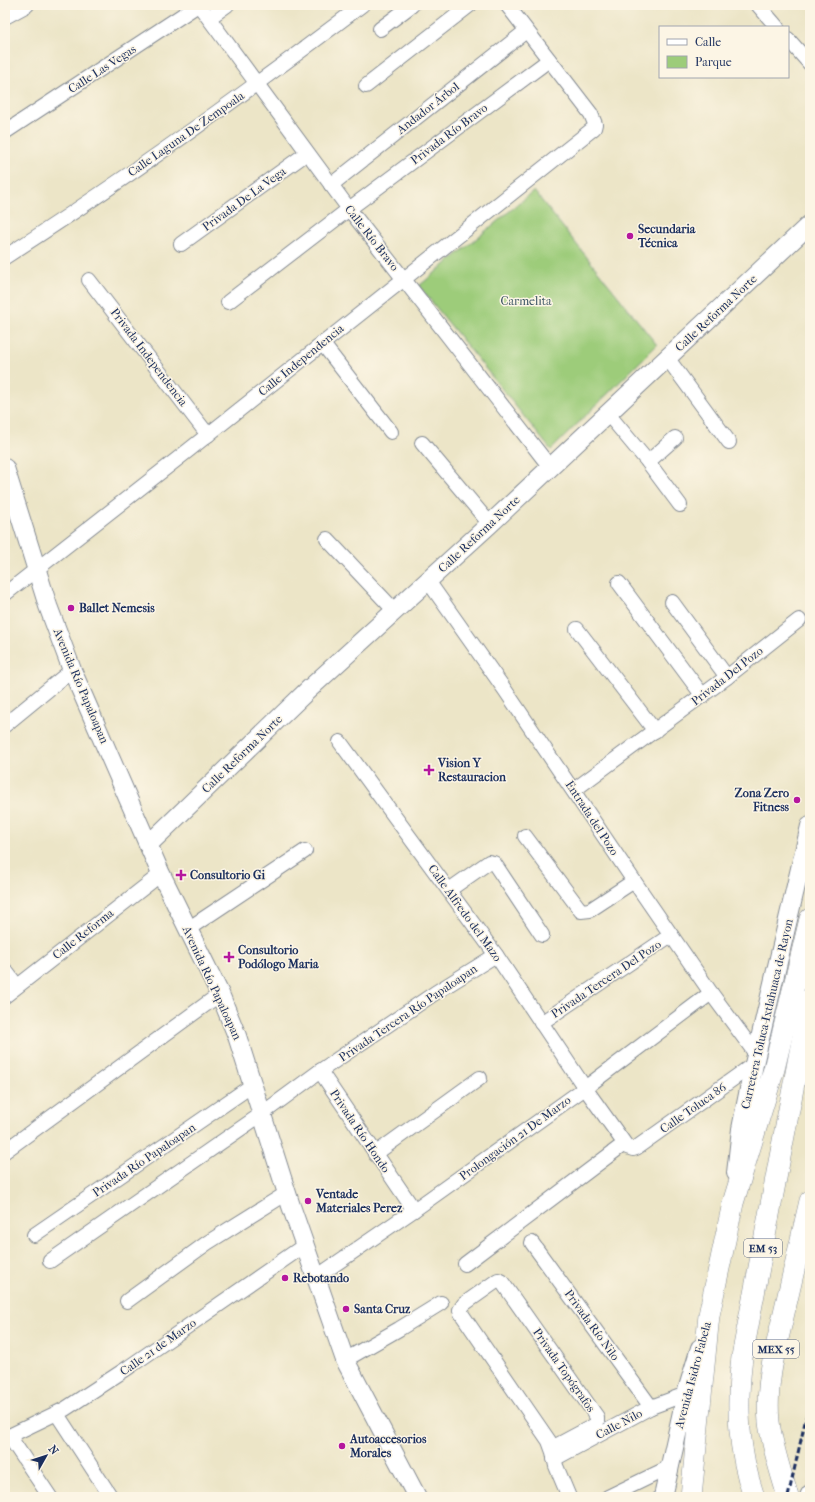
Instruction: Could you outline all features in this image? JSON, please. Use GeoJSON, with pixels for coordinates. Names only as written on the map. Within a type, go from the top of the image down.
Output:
{"type":"FeatureCollection","features":[{"type":"Feature","properties":{"kind":"highway","name":"Carretera Toluca-Ixtlahuaca de Rayon"},"geometry":{"type":"LineString","coordinates":[[710,1315],[733,1203],[774,1069],[810,919]]}},
{"type":"Feature","properties":{"kind":"highway","name":"EM 53"},"geometry":{"type":"LineString","coordinates":[[754,1497],[741,1446],[739,1424],[739,1384],[742,1357],[810,999]]}},
{"type":"Feature","properties":{"kind":"highway","name":"MEX 55"},"geometry":{"type":"LineString","coordinates":[[788,1497],[772,1441],[769,1422],[768,1398],[773,1360],[810,1201]]}},
{"type":"Feature","properties":{"kind":"highway","name":"Avenida Isidro Fabela"},"geometry":{"type":"LineString","coordinates":[[691,1497],[710,1315]]}},
{"type":"Feature","properties":{"kind":"main road","name":"Calle Reforma Norte"},"geometry":{"type":"LineString","coordinates":[[149,844],[308,690],[668,359],[810,224]]}},
{"type":"Feature","properties":{"kind":"main road","name":"Avenida Río Papaloapan"},"geometry":{"type":"LineString","coordinates":[[5,468],[9,497],[37,569],[48,606],[72,670],[161,874],[220,994],[237,1036],[254,1084],[315,1278],[345,1360],[417,1497]]}},
{"type":"Feature","properties":{"kind":"main road","name":"Carretera Toluca-Ixtlahuaca de Rayon"},"geometry":{"type":"LineString","coordinates":[[733,1203],[741,1129],[755,1059],[810,826]]}},
{"type":"Feature","properties":{"kind":"main road","name":"Avenida Isidro Fabela"},"geometry":{"type":"LineString","coordinates":[[663,1497],[686,1394],[710,1315]]}},
{"type":"Feature","properties":{"kind":"street"},"geometry":{"type":"LineString","coordinates":[[5,17],[27,5]]}},
{"type":"Feature","properties":{"kind":"street","name":"Calle Río Bravo"},"geometry":{"type":"LineString","coordinates":[[198,5],[348,209],[550,466]]}},
{"type":"Feature","properties":{"kind":"street","name":"Calle Las Vegas"},"geometry":{"type":"LineString","coordinates":[[5,132],[198,5]]}},
{"type":"Feature","properties":{"kind":"street"},"geometry":{"type":"LineString","coordinates":[[209,18],[227,5]]}},
{"type":"Feature","properties":{"kind":"street","name":"Calle Laguna De Zempoala"},"geometry":{"type":"LineString","coordinates":[[5,257],[90,201],[257,85],[362,5]]}},
{"type":"Feature","properties":{"kind":"street"},"geometry":{"type":"LineString","coordinates":[[380,29],[412,5]]}},
{"type":"Feature","properties":{"kind":"street"},"geometry":{"type":"LineString","coordinates":[[366,86],[470,5]]}},
{"type":"Feature","properties":{"kind":"street"},"geometry":{"type":"LineString","coordinates":[[507,5],[549,60]]}},
{"type":"Feature","properties":{"kind":"street"},"geometry":{"type":"LineString","coordinates":[[763,7],[776,26]]}},
{"type":"Feature","properties":{"kind":"street","name":"Andador Árbol"},"geometry":{"type":"LineString","coordinates":[[331,185],[526,31]]}},
{"type":"Feature","properties":{"kind":"street"},"geometry":{"type":"LineString","coordinates":[[789,40],[810,64]]}},
{"type":"Feature","properties":{"kind":"street","name":"Calle Independencia"},"geometry":{"type":"LineString","coordinates":[[5,594],[208,435],[403,278],[590,131],[595,124],[591,114],[549,60]]}},
{"type":"Feature","properties":{"kind":"street","name":"Privada Río Bravo"},"geometry":{"type":"LineString","coordinates":[[228,302],[348,209],[549,60]]}},
{"type":"Feature","properties":{"kind":"street","name":"Privada De La Vega"},"geometry":{"type":"LineString","coordinates":[[181,244],[307,153]]}},
{"type":"Feature","properties":{"kind":"street","name":"Privada Independencia"},"geometry":{"type":"LineString","coordinates":[[89,280],[208,435]]}},
{"type":"Feature","properties":{"kind":"street"},"geometry":{"type":"LineString","coordinates":[[322,343],[391,432]]}},
{"type":"Feature","properties":{"kind":"street"},"geometry":{"type":"LineString","coordinates":[[668,359],[729,442]]}},
{"type":"Feature","properties":{"kind":"street"},"geometry":{"type":"LineString","coordinates":[[608,414],[648,462],[680,505]]}},
{"type":"Feature","properties":{"kind":"street"},"geometry":{"type":"LineString","coordinates":[[648,462],[675,438]]}},
{"type":"Feature","properties":{"kind":"street"},"geometry":{"type":"LineString","coordinates":[[422,442],[490,524]]}},
{"type":"Feature","properties":{"kind":"street"},"geometry":{"type":"LineString","coordinates":[[327,539],[395,611]]}},
{"type":"Feature","properties":{"kind":"street","name":"Entrada del Pozo"},"geometry":{"type":"LineString","coordinates":[[428,581],[574,790],[755,1059]]}},
{"type":"Feature","properties":{"kind":"street"},"geometry":{"type":"LineString","coordinates":[[619,583],[703,696]]}},
{"type":"Feature","properties":{"kind":"street"},"geometry":{"type":"LineString","coordinates":[[672,602],[727,677]]}},
{"type":"Feature","properties":{"kind":"street","name":"Privada Del Pozo"},"geometry":{"type":"LineString","coordinates":[[574,790],[703,696],[799,620]]}},
{"type":"Feature","properties":{"kind":"street"},"geometry":{"type":"LineString","coordinates":[[577,629],[654,731]]}},
{"type":"Feature","properties":{"kind":"street"},"geometry":{"type":"LineString","coordinates":[[5,725],[72,670]]}},
{"type":"Feature","properties":{"kind":"street","name":"Calle Alfredo del Mazo"},"geometry":{"type":"LineString","coordinates":[[340,742],[496,955],[585,1088],[627,1147]]}},
{"type":"Feature","properties":{"kind":"street"},"geometry":{"type":"LineString","coordinates":[[525,836],[581,911],[590,910],[634,881]]}},
{"type":"Feature","properties":{"kind":"street"},"geometry":{"type":"LineString","coordinates":[[188,928],[306,851]]}},
{"type":"Feature","properties":{"kind":"street"},"geometry":{"type":"LineString","coordinates":[[449,890],[489,862],[494,863],[542,935]]}},
{"type":"Feature","properties":{"kind":"street","name":"Calle Reforma"},"geometry":{"type":"LineString","coordinates":[[5,996],[161,874]]}},
{"type":"Feature","properties":{"kind":"street","name":"Privada Tercera Del Pozo"},"geometry":{"type":"LineString","coordinates":[[541,1023],[671,935]]}},
{"type":"Feature","properties":{"kind":"street","name":"Privada Tercera Río Papaloapan"},"geometry":{"type":"LineString","coordinates":[[50,1261],[263,1113],[320,1071],[435,993],[496,955]]}},
{"type":"Feature","properties":{"kind":"street"},"geometry":{"type":"LineString","coordinates":[[5,970],[17,986]]}},
{"type":"Feature","properties":{"kind":"street","name":"Prolongación 21 De Marzo"},"geometry":{"type":"LineString","coordinates":[[315,1278],[414,1210],[585,1088],[711,993]]}},
{"type":"Feature","properties":{"kind":"street"},"geometry":{"type":"LineString","coordinates":[[5,1151],[220,994]]}},
{"type":"Feature","properties":{"kind":"street","name":"Calle Toluca 86"},"geometry":{"type":"LineString","coordinates":[[465,1264],[627,1147],[636,1148],[755,1059]]}},
{"type":"Feature","properties":{"kind":"street","name":"Privada Río Hondo"},"geometry":{"type":"LineString","coordinates":[[320,1071],[414,1210]]}},
{"type":"Feature","properties":{"kind":"street"},"geometry":{"type":"LineString","coordinates":[[375,1154],[480,1078]]}},
{"type":"Feature","properties":{"kind":"street","name":"Privada Río Papaloapan"},"geometry":{"type":"LineString","coordinates":[[34,1235],[254,1084]]}},
{"type":"Feature","properties":{"kind":"street"},"geometry":{"type":"LineString","coordinates":[[127,1301],[207,1244],[288,1193]]}},
{"type":"Feature","properties":{"kind":"street","name":"Privada Río Nilo"},"geometry":{"type":"LineString","coordinates":[[532,1244],[651,1407]]}},
{"type":"Feature","properties":{"kind":"street","name":"Calle 21 de Marzo"},"geometry":{"type":"LineString","coordinates":[[7,1437],[57,1414],[129,1368],[305,1246]]}},
{"type":"Feature","properties":{"kind":"street","name":"Privada Topógrafos"},"geometry":{"type":"LineString","coordinates":[[498,1280],[502,1282],[597,1417],[597,1422],[595,1425],[553,1453],[460,1310],[464,1304],[498,1280]]}},
{"type":"Feature","properties":{"kind":"street"},"geometry":{"type":"LineString","coordinates":[[345,1360],[441,1303]]}},
{"type":"Feature","properties":{"kind":"street","name":"Calle Nilo"},"geometry":{"type":"LineString","coordinates":[[553,1453],[651,1407],[686,1394]]}},
{"type":"Feature","properties":{"kind":"street"},"geometry":{"type":"LineString","coordinates":[[57,1414],[111,1497]]}},
{"type":"Feature","properties":{"kind":"street"},"geometry":{"type":"LineString","coordinates":[[7,1437],[50,1497]]}},
{"type":"Feature","properties":{"kind":"street"},"geometry":{"type":"LineString","coordinates":[[553,1453],[569,1497]]}},
{"type":"Feature","properties":{"kind":"street"},"geometry":{"type":"LineString","coordinates":[[608,1497],[670,1467]]}},
{"type":"Feature","properties":{"kind":"green space","name":"Carmelita"},"geometry":{"type":"Polygon","coordinates":[[[534,191],[657,345],[551,450],[419,286],[534,191]]]}},
{"type":"Feature","properties":{"kind":"railway"},"geometry":{"type":"LineString","coordinates":[[788,1497],[810,1400]]}},
{"type":"Feature","properties":{"kind":"place","name":"Secundaria Técnica"},"geometry":{"type":"Point","coordinates":[630,236]}},
{"type":"Feature","properties":{"kind":"place","name":"Ballet Nemesis"},"geometry":{"type":"Point","coordinates":[71,608]}},
{"type":"Feature","properties":{"kind":"place","name":"Vision Y Restauracion"},"geometry":{"type":"Point","coordinates":[429,770]}},
{"type":"Feature","properties":{"kind":"place","name":"Zona Zero Fitness"},"geometry":{"type":"Point","coordinates":[797,800]}},
{"type":"Feature","properties":{"kind":"place","name":"Consultorio Gi"},"geometry":{"type":"Point","coordinates":[181,875]}},
{"type":"Feature","properties":{"kind":"place","name":"Consultorio Podólogo Maria"},"geometry":{"type":"Point","coordinates":[229,957]}},
{"type":"Feature","properties":{"kind":"place","name":"Ventade Materiales Perez"},"geometry":{"type":"Point","coordinates":[308,1201]}},
{"type":"Feature","properties":{"kind":"place","name":"Rebotando"},"geometry":{"type":"Point","coordinates":[285,1278]}},
{"type":"Feature","properties":{"kind":"place","name":"Santa Cruz"},"geometry":{"type":"Point","coordinates":[346,1309]}},
{"type":"Feature","properties":{"kind":"place","name":"Autoaccesorios Morales"},"geometry":{"type":"Point","coordinates":[342,1446]}}]}
